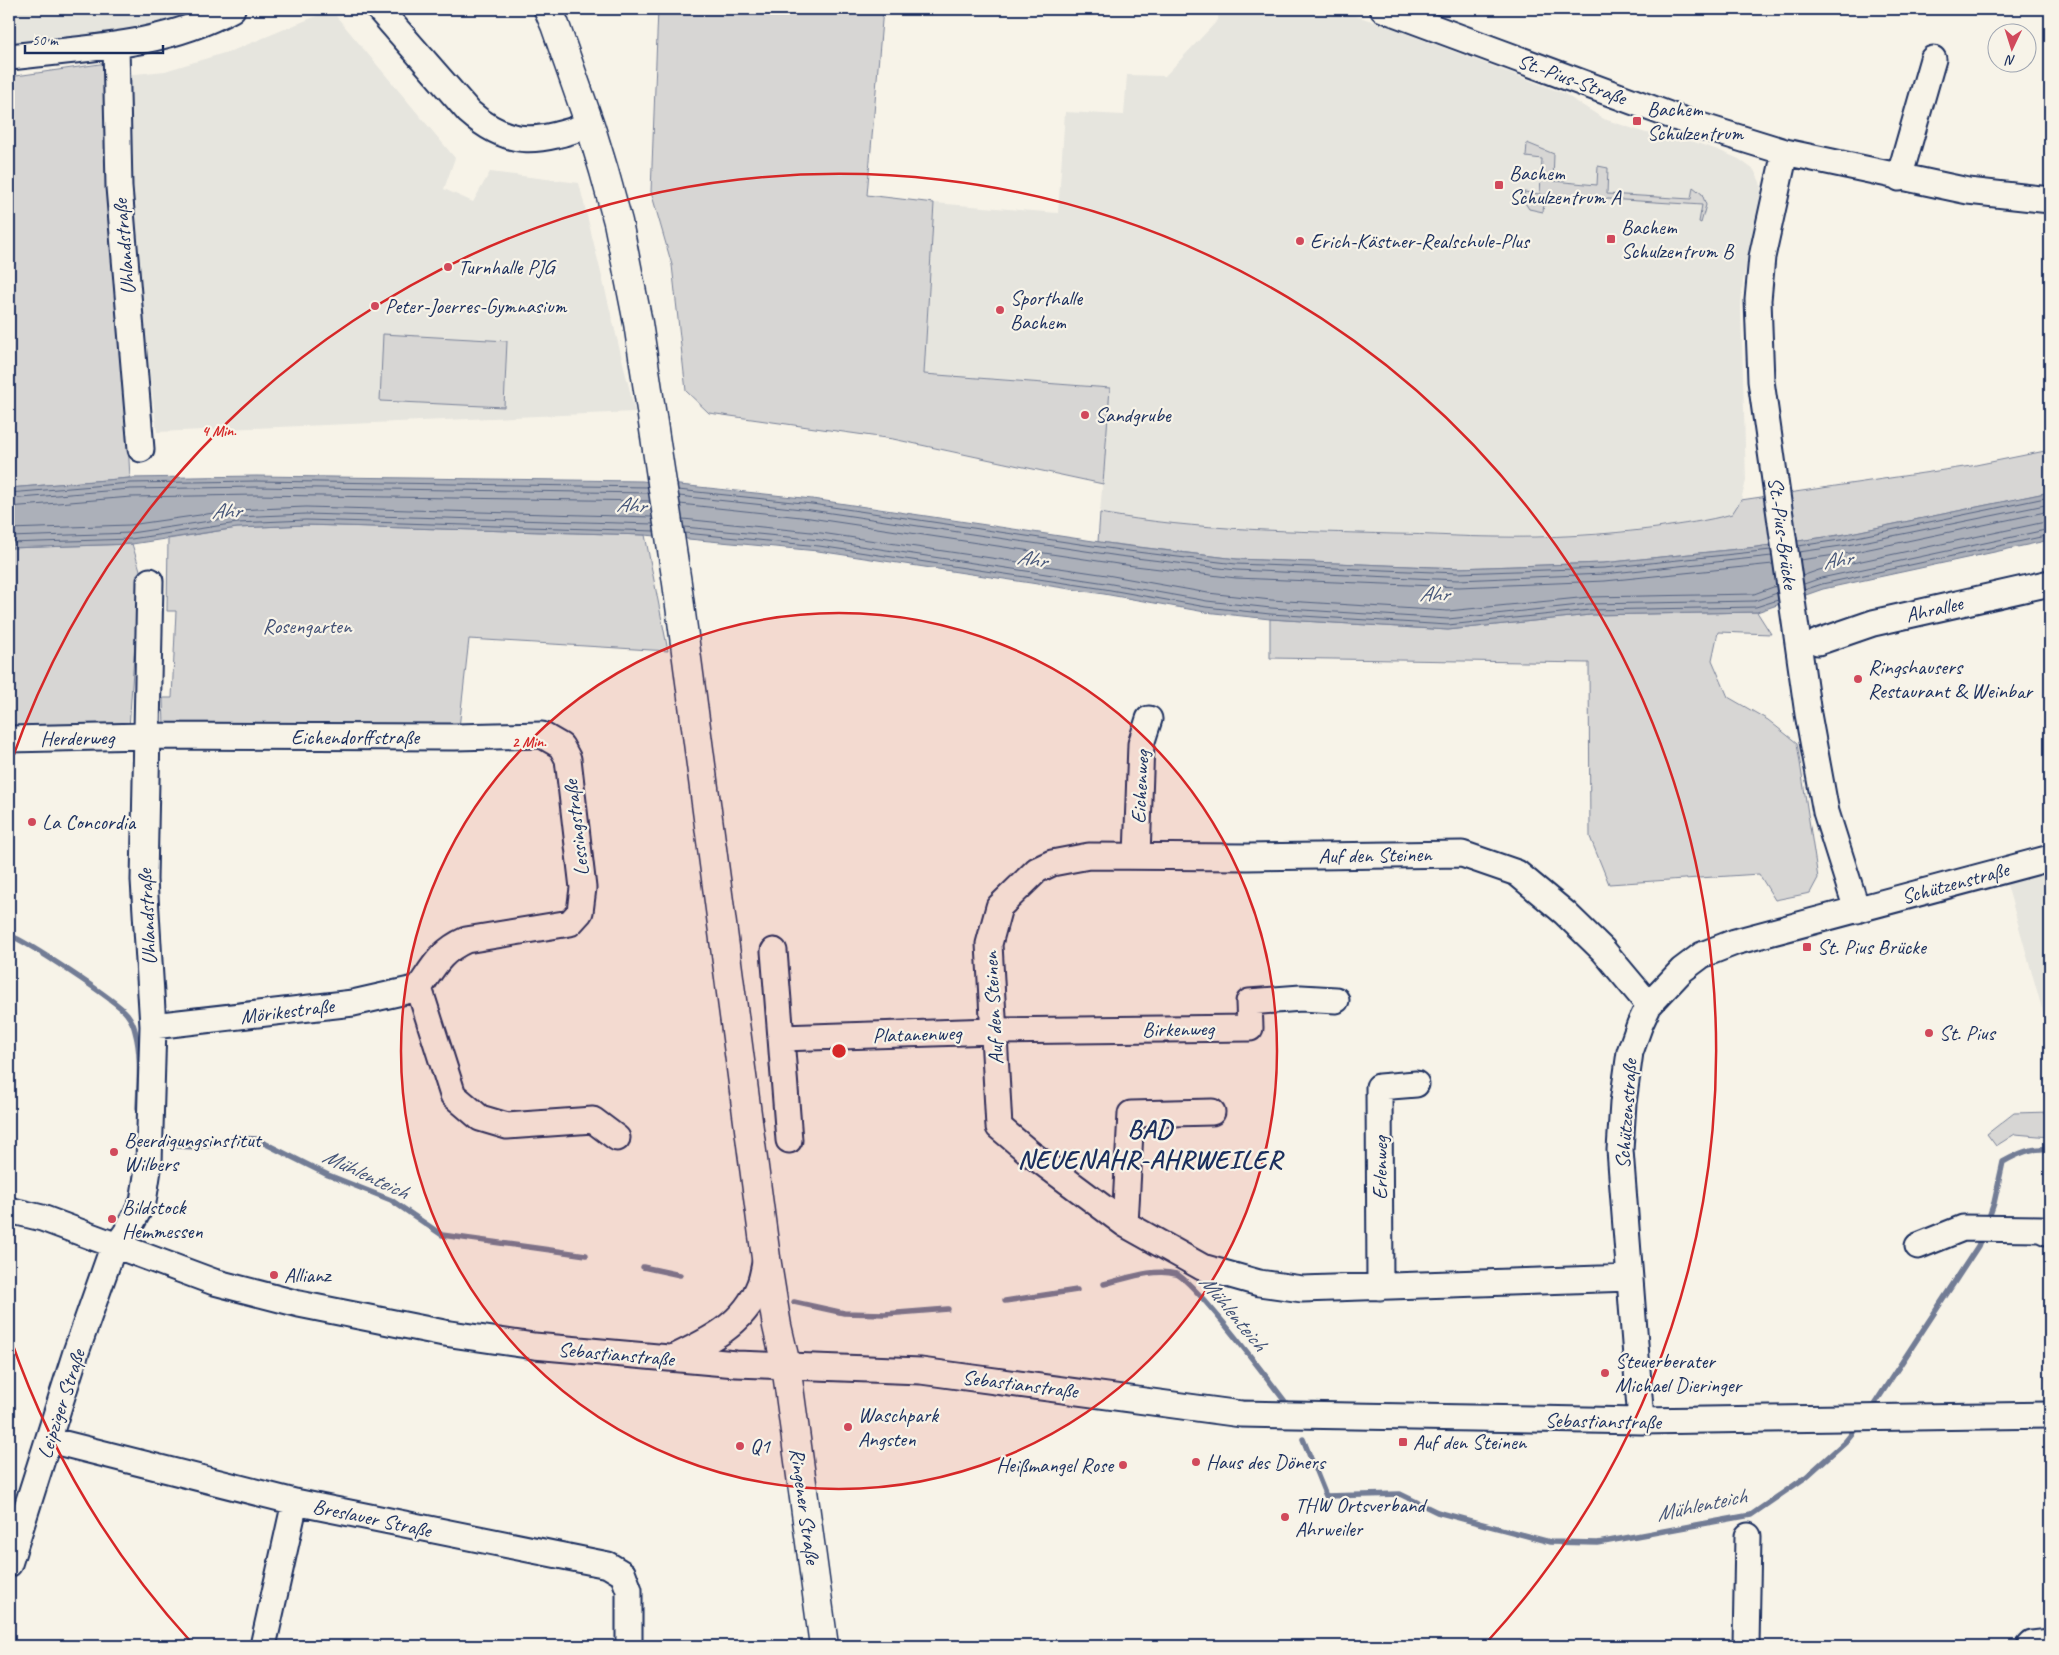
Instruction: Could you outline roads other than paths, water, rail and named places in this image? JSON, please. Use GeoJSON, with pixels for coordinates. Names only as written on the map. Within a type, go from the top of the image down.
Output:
{"type":"FeatureCollection","features":[{"type":"Feature","properties":{"kind":"main road","name":"Ringener Straße"},"geometry":{"type":"LineString","coordinates":[[548,9],[590,125],[618,222],[631,283],[677,583],[766,1258],[777,1326],[786,1365],[824,1646]]}},
{"type":"Feature","properties":{"kind":"street"},"geometry":{"type":"LineString","coordinates":[[9,57],[141,41],[180,32],[232,9]]}},
{"type":"Feature","properties":{"kind":"street"},"geometry":{"type":"LineString","coordinates":[[379,9],[469,112],[486,127],[503,135],[521,139],[539,139],[552,137],[590,125]]}},
{"type":"Feature","properties":{"kind":"street","name":"St.-Pius-Straße"},"geometry":{"type":"LineString","coordinates":[[1390,10],[1691,123],[1785,152],[1899,178],[1968,191],[2050,200]]}},
{"type":"Feature","properties":{"kind":"street","name":"Uhlandstraße"},"geometry":{"type":"LineString","coordinates":[[116,45],[119,187],[141,449]]}},
{"type":"Feature","properties":{"kind":"street"},"geometry":{"type":"LineString","coordinates":[[1899,178],[1933,59]]}},
{"type":"Feature","properties":{"kind":"street","name":"St.-Pius-Brücke"},"geometry":{"type":"LineString","coordinates":[[1785,152],[1762,257],[1758,300],[1761,381],[1808,714],[1826,812],[1857,910]]}},
{"type":"Feature","properties":{"kind":"street","name":"Uhlandstraße"},"geometry":{"type":"LineString","coordinates":[[117,1246],[143,1202],[152,1131],[153,1026],[144,880],[150,581]]}},
{"type":"Feature","properties":{"kind":"street","name":"Ahrallee"},"geometry":{"type":"LineString","coordinates":[[1818,642],[1873,623],[2050,583]]}},
{"type":"Feature","properties":{"kind":"street","name":"Eichenweg"},"geometry":{"type":"LineString","coordinates":[[1136,856],[1141,744],[1149,719]]}},
{"type":"Feature","properties":{"kind":"street","name":"Eichendorffstraße"},"geometry":{"type":"LineString","coordinates":[[146,736],[455,737],[542,735],[561,746]]}},
{"type":"Feature","properties":{"kind":"street","name":"Herderweg"},"geometry":{"type":"LineString","coordinates":[[9,739],[146,736]]}},
{"type":"Feature","properties":{"kind":"street","name":"Lessingstraße"},"geometry":{"type":"LineString","coordinates":[[419,988],[440,956],[452,946],[466,940],[570,923],[580,912],[583,888],[568,759],[561,746]]}},
{"type":"Feature","properties":{"kind":"street","name":"Auf den Steinen"},"geometry":{"type":"LineString","coordinates":[[1630,1278],[1302,1289],[1259,1283],[1202,1267],[1125,1224],[1031,1154],[999,1127],[989,944],[999,907],[1037,870],[1052,863],[1089,856],[1462,854],[1517,874],[1565,914],[1603,950],[1649,1005]]}},
{"type":"Feature","properties":{"kind":"street","name":"Schützenstraße"},"geometry":{"type":"LineString","coordinates":[[1641,1422],[1620,1150],[1623,1103],[1630,1052],[1649,1005],[1682,970],[1702,955],[1735,942],[2050,858]]}},
{"type":"Feature","properties":{"kind":"street"},"geometry":{"type":"LineString","coordinates":[[774,951],[789,1140]]}},
{"type":"Feature","properties":{"kind":"street"},"geometry":{"type":"LineString","coordinates":[[419,988],[453,1094],[480,1118],[508,1126],[593,1120],[616,1138]]}},
{"type":"Feature","properties":{"kind":"street","name":"Mörikestraße"},"geometry":{"type":"LineString","coordinates":[[153,1026],[353,1003],[419,988]]}},
{"type":"Feature","properties":{"kind":"street","name":"Birkenweg"},"geometry":{"type":"LineString","coordinates":[[994,1031],[1250,1028],[1249,1002],[1301,998],[1336,1000]]}},
{"type":"Feature","properties":{"kind":"street","name":"Platanenweg"},"geometry":{"type":"LineString","coordinates":[[780,1038],[994,1031]]}},
{"type":"Feature","properties":{"kind":"street","name":"Erlenweg"},"geometry":{"type":"LineString","coordinates":[[1380,1287],[1379,1087],[1416,1084]]}},
{"type":"Feature","properties":{"kind":"street"},"geometry":{"type":"LineString","coordinates":[[1125,1224],[1131,1114],[1212,1112]]}},
{"type":"Feature","properties":{"kind":"street","name":"Sebastianstraße"},"geometry":{"type":"LineString","coordinates":[[9,1210],[42,1218],[214,1282],[308,1306],[444,1333],[534,1346],[671,1359],[921,1371],[1241,1414],[1641,1422],[2050,1415]]}},
{"type":"Feature","properties":{"kind":"street"},"geometry":{"type":"LineString","coordinates":[[1918,1246],[1963,1228],[2041,1229],[2050,1233]]}},
{"type":"Feature","properties":{"kind":"street","name":"Leipziger Straße"},"geometry":{"type":"LineString","coordinates":[[9,1564],[79,1344],[110,1256],[117,1246]]}},
{"type":"Feature","properties":{"kind":"street"},"geometry":{"type":"LineString","coordinates":[[671,1359],[705,1343],[724,1331],[744,1312],[760,1285],[766,1258]]}},
{"type":"Feature","properties":{"kind":"street","name":"Breslauer Straße"},"geometry":{"type":"LineString","coordinates":[[50,1440],[295,1502],[608,1565],[623,1574],[629,1590],[629,1646]]}},
{"type":"Feature","properties":{"kind":"street"},"geometry":{"type":"LineString","coordinates":[[263,1646],[295,1502]]}},
{"type":"Feature","properties":{"kind":"street"},"geometry":{"type":"LineString","coordinates":[[1746,1646],[1748,1536]]}},
{"type":"Feature","properties":{"kind":"street"},"geometry":{"type":"LineString","coordinates":[[2030,1646],[2032,1644],[2050,1642]]}},
{"type":"Feature","properties":{"kind":"water","name":"Ahr"},"geometry":{"type":"Polygon","coordinates":[[[256,476],[642,481],[812,499],[1120,545],[1237,559],[1458,568],[1603,563],[1757,547],[1846,534],[2050,492],[2050,540],[1823,589],[1757,612],[1590,615],[1448,630],[1270,619],[1205,612],[1104,594],[818,551],[645,535],[306,525],[237,528],[132,544],[9,548],[9,488],[130,478],[256,476]]]}},
{"type":"Feature","properties":{"kind":"waterway","name":"Mühlenteich"},"geometry":{"type":"LineString","coordinates":[[9,935],[70,971],[127,1014],[132,1022],[139,1050],[138,1108]]}},
{"type":"Feature","properties":{"kind":"waterway","name":"Mühlenteich"},"geometry":{"type":"LineString","coordinates":[[161,1140],[176,1146],[196,1147],[240,1138],[256,1139],[328,1175],[391,1200],[442,1235],[586,1255]]}},
{"type":"Feature","properties":{"kind":"waterway","name":"Mühlenteich"},"geometry":{"type":"LineString","coordinates":[[1987,1223],[1994,1203],[2003,1162],[2026,1151],[2050,1149]]}},
{"type":"Feature","properties":{"kind":"waterway","name":"Mühlenteich"},"geometry":{"type":"LineString","coordinates":[[1870,1411],[1978,1246],[1983,1233]]}},
{"type":"Feature","properties":{"kind":"waterway","name":"Mühlenteich"},"geometry":{"type":"LineString","coordinates":[[643,1267],[680,1275]]}},
{"type":"Feature","properties":{"kind":"waterway","name":"Mühlenteich"},"geometry":{"type":"LineString","coordinates":[[1104,1284],[1149,1273],[1176,1274],[1199,1294],[1290,1408]]}},
{"type":"Feature","properties":{"kind":"waterway","name":"Mühlenteich"},"geometry":{"type":"LineString","coordinates":[[1005,1301],[1077,1290]]}},
{"type":"Feature","properties":{"kind":"waterway","name":"Mühlenteich"},"geometry":{"type":"LineString","coordinates":[[794,1302],[844,1313],[885,1314],[948,1309]]}},
{"type":"Feature","properties":{"kind":"waterway","name":"Mühlenteich"},"geometry":{"type":"LineString","coordinates":[[1303,1439],[1326,1496],[1400,1494],[1437,1512],[1550,1542],[1598,1543],[1751,1515],[1806,1477],[1845,1442],[1858,1426]]}},
{"type":"Feature","properties":{"kind":"place","name":"Bachem Schulzentrum"},"geometry":{"type":"Point","coordinates":[1637,121]}},
{"type":"Feature","properties":{"kind":"place","name":"Bachem Schulzentrum A"},"geometry":{"type":"Point","coordinates":[1499,185]}},
{"type":"Feature","properties":{"kind":"place","name":"Bachem Schulzentrum B"},"geometry":{"type":"Point","coordinates":[1611,239]}},
{"type":"Feature","properties":{"kind":"place","name":"Erich-Kästner-Realschule-Plus"},"geometry":{"type":"Point","coordinates":[1300,241]}},
{"type":"Feature","properties":{"kind":"place","name":"Turnhalle PJG"},"geometry":{"type":"Point","coordinates":[448,267]}},
{"type":"Feature","properties":{"kind":"place","name":"Peter-Joerres-Gymnasium"},"geometry":{"type":"Point","coordinates":[375,306]}},
{"type":"Feature","properties":{"kind":"place","name":"Sporthalle Bachem"},"geometry":{"type":"Point","coordinates":[1000,310]}},
{"type":"Feature","properties":{"kind":"place","name":"Sandgrube"},"geometry":{"type":"Point","coordinates":[1085,415]}},
{"type":"Feature","properties":{"kind":"place","name":"Ringshausers Restaurant & Weinbar"},"geometry":{"type":"Point","coordinates":[1858,679]}},
{"type":"Feature","properties":{"kind":"place","name":"La Concordia"},"geometry":{"type":"Point","coordinates":[32,822]}},
{"type":"Feature","properties":{"kind":"place","name":"St. Pius Brücke"},"geometry":{"type":"Point","coordinates":[1807,947]}},
{"type":"Feature","properties":{"kind":"place","name":"St. Pius"},"geometry":{"type":"Point","coordinates":[1929,1033]}},
{"type":"Feature","properties":{"kind":"place","name":"Beerdigungsinstitut Wilbers"},"geometry":{"type":"Point","coordinates":[114,1152]}},
{"type":"Feature","properties":{"kind":"place","name":"Bildstock Hemmessen"},"geometry":{"type":"Point","coordinates":[112,1219]}},
{"type":"Feature","properties":{"kind":"place","name":"Allianz"},"geometry":{"type":"Point","coordinates":[274,1275]}},
{"type":"Feature","properties":{"kind":"place","name":"Steuerberater Michael Dieringer"},"geometry":{"type":"Point","coordinates":[1605,1373]}},
{"type":"Feature","properties":{"kind":"place","name":"Waschpark Angsten"},"geometry":{"type":"Point","coordinates":[848,1427]}},
{"type":"Feature","properties":{"kind":"place","name":"Auf den Steinen"},"geometry":{"type":"Point","coordinates":[1403,1442]}},
{"type":"Feature","properties":{"kind":"place","name":"Q1"},"geometry":{"type":"Point","coordinates":[740,1446]}},
{"type":"Feature","properties":{"kind":"place","name":"Haus des Döners"},"geometry":{"type":"Point","coordinates":[1196,1462]}},
{"type":"Feature","properties":{"kind":"place","name":"Heißmangel Rose"},"geometry":{"type":"Point","coordinates":[1123,1465]}},
{"type":"Feature","properties":{"kind":"place","name":"THW Ortsverband Ahrweiler"},"geometry":{"type":"Point","coordinates":[1285,1517]}},
{"type":"Feature","properties":{"kind":"district","name":"BAD NEUENAHR-AHRWEILER"},"geometry":{"type":"Point","coordinates":[1150,1144]}},
{"type":"Feature","properties":{"kind":"park label","name":"Rosengarten"},"geometry":{"type":"Point","coordinates":[307,626]}}]}
